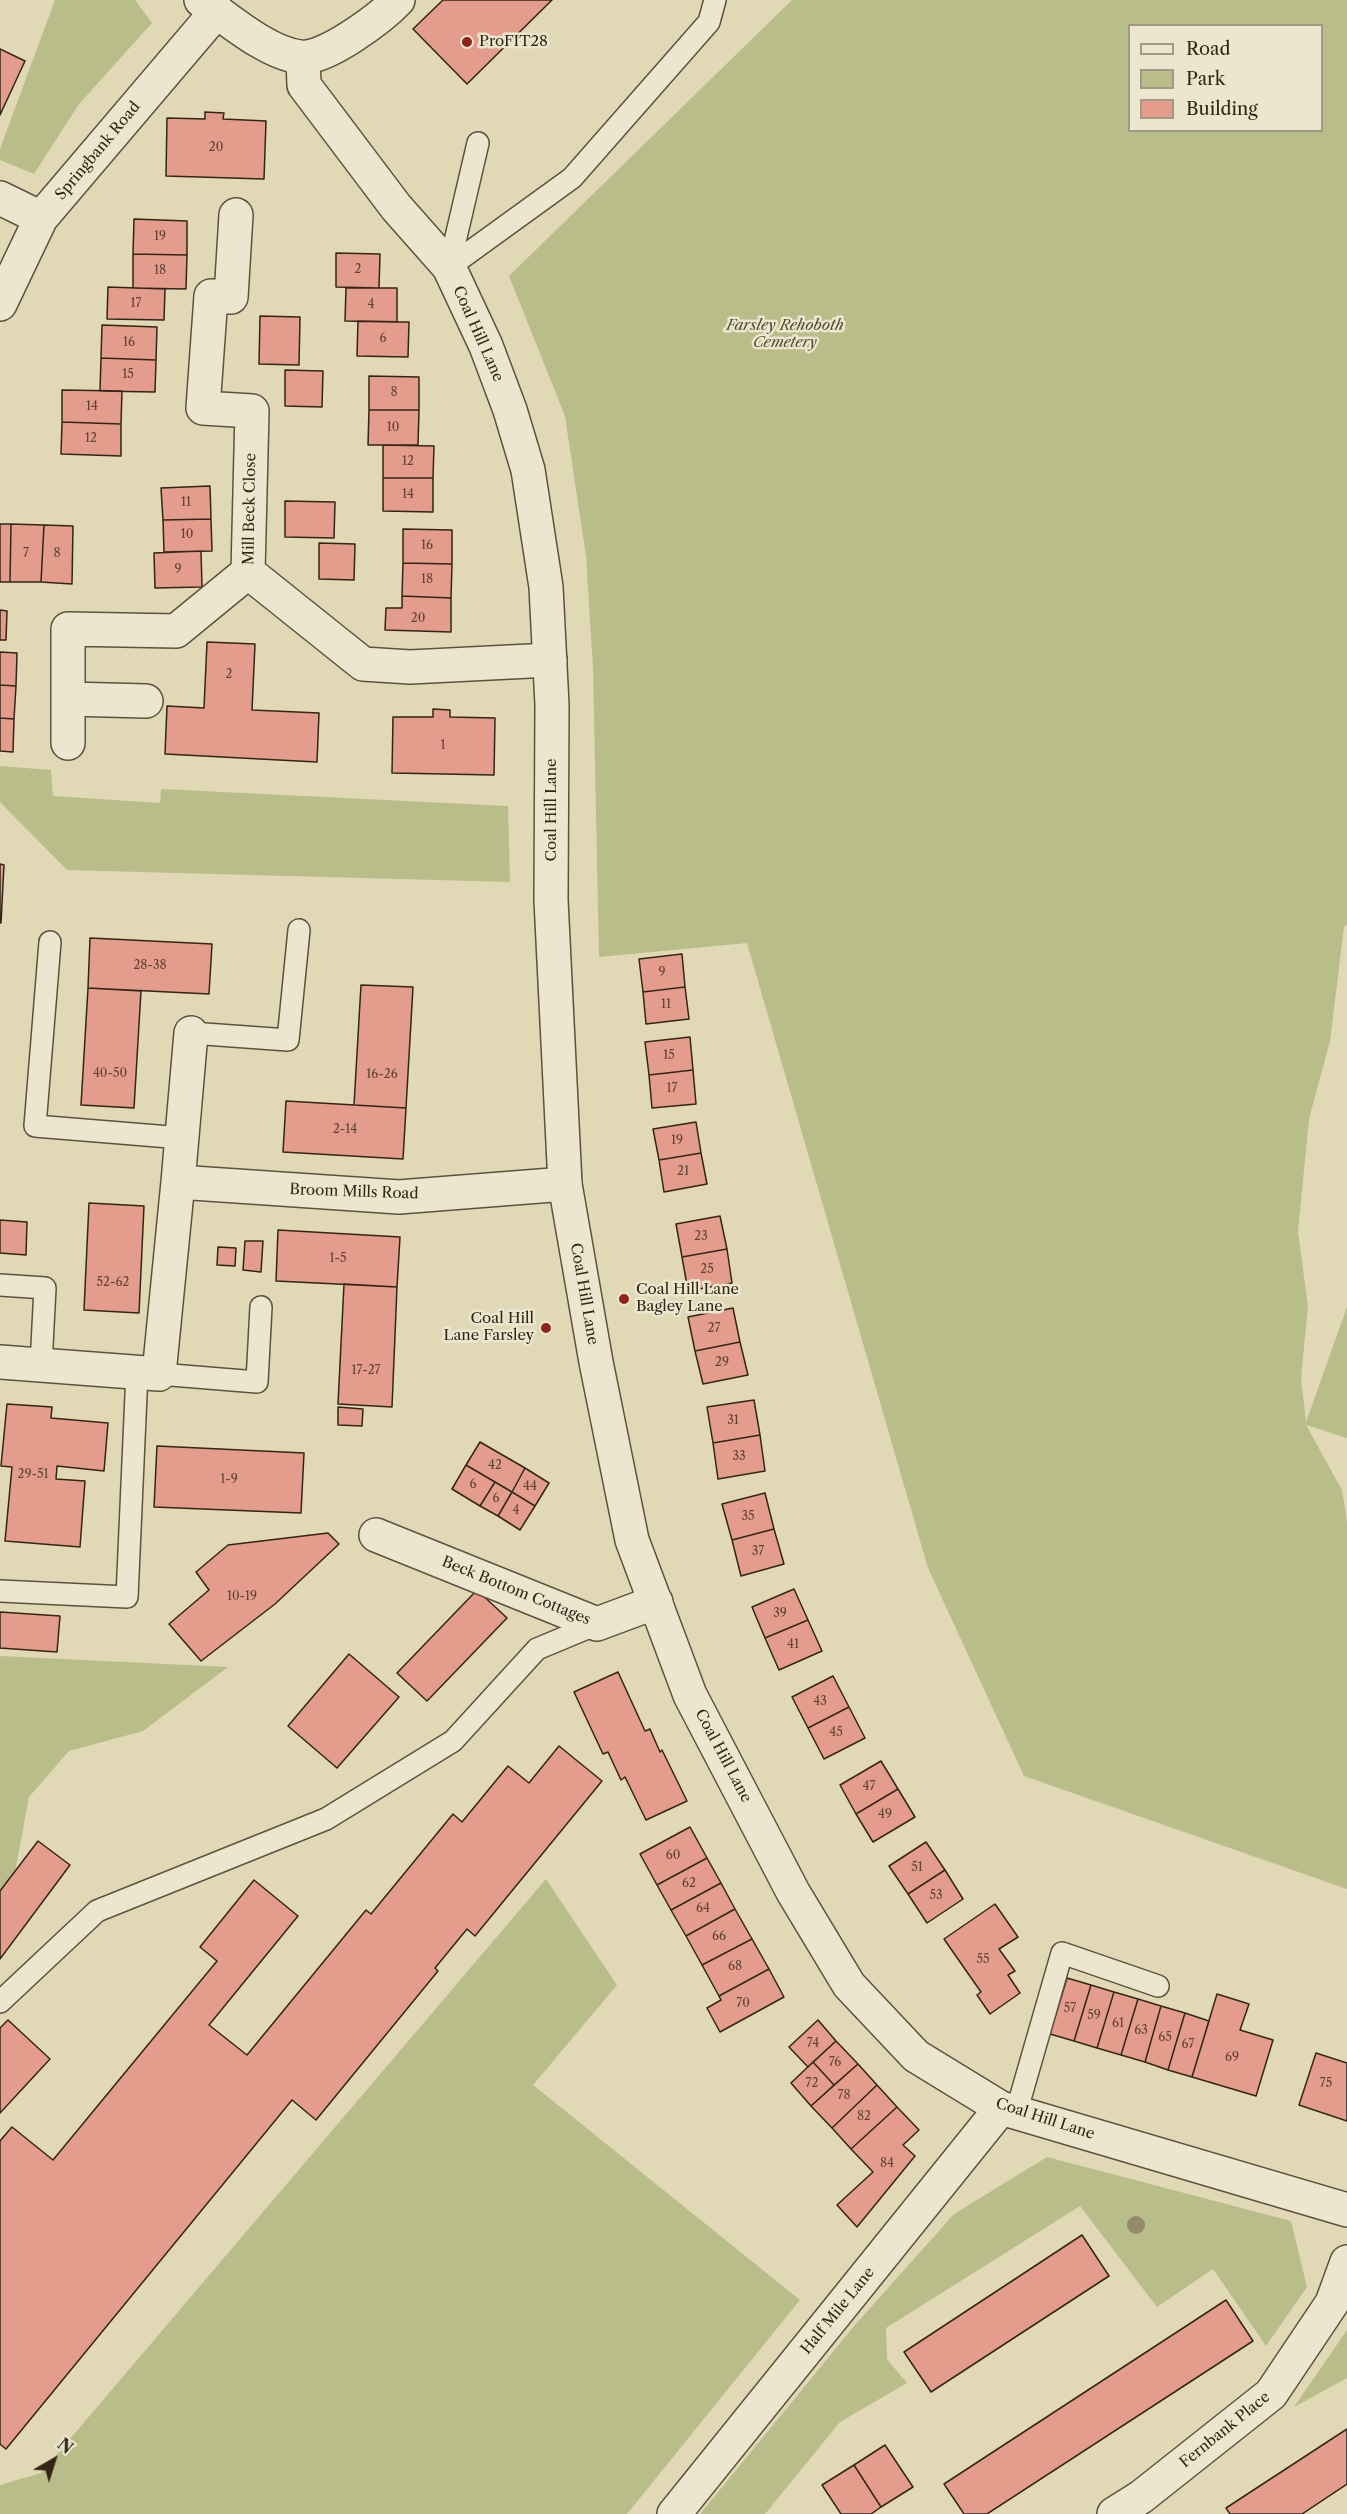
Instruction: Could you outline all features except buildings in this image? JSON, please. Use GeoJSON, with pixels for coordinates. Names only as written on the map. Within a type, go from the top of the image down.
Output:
{"type":"FeatureCollection","features":[{"type":"Feature","properties":{"kind":"street"},"geometry":{"type":"LineString","coordinates":[[209,6],[269,46],[303,58],[337,45],[364,29],[398,0]]}},
{"type":"Feature","properties":{"kind":"street","name":"Springbank Road"},"geometry":{"type":"LineString","coordinates":[[0,304],[41,218],[209,6]]}},
{"type":"Feature","properties":{"kind":"street","name":"Coal Hill Lane"},"geometry":{"type":"LineString","coordinates":[[303,58],[304,85],[396,207],[449,267],[486,346],[510,410],[528,470],[546,587],[550,660],[552,705],[551,900],[565,1184],[596,1362],[632,1540],[690,1695],[793,1892],[849,1985],[916,2056],[1009,2110],[1347,2210]]}},
{"type":"Feature","properties":{"kind":"street"},"geometry":{"type":"LineString","coordinates":[[0,198],[41,218]]}},
{"type":"Feature","properties":{"kind":"street","name":"Mill Beck Close"},"geometry":{"type":"LineString","coordinates":[[236,215],[231,297],[211,296],[203,408],[252,411],[248,572],[363,664],[410,667],[550,660]]}},
{"type":"Feature","properties":{"kind":"street"},"geometry":{"type":"LineString","coordinates":[[68,742],[68,629],[176,630],[248,572]]}},
{"type":"Feature","properties":{"kind":"street"},"geometry":{"type":"LineString","coordinates":[[68,699],[146,701]]}},
{"type":"Feature","properties":{"kind":"street"},"geometry":{"type":"LineString","coordinates":[[0,1362],[148,1373],[178,1182],[191,1033]]}},
{"type":"Feature","properties":{"kind":"street","name":"Broom Mills Road"},"geometry":{"type":"LineString","coordinates":[[178,1182],[399,1197],[565,1184]]}},
{"type":"Feature","properties":{"kind":"street","name":"Beck Bottom Cottages"},"geometry":{"type":"LineString","coordinates":[[376,1535],[597,1624],[656,1602]]}},
{"type":"Feature","properties":{"kind":"street","name":"Half Mile Lane"},"geometry":{"type":"LineString","coordinates":[[674,2514],[1009,2110]]}},
{"type":"Feature","properties":{"kind":"street","name":"Fernbank Place"},"geometry":{"type":"LineString","coordinates":[[1114,2514],[1141,2498],[1271,2394],[1332,2303],[1347,2262]]}},
{"type":"Feature","properties":{"kind":"lane"},"geometry":{"type":"LineString","coordinates":[[449,267],[572,178],[709,22],[715,0]]}},
{"type":"Feature","properties":{"kind":"lane"},"geometry":{"type":"LineString","coordinates":[[449,267],[478,143]]}},
{"type":"Feature","properties":{"kind":"lane"},"geometry":{"type":"LineString","coordinates":[[191,1033],[288,1040],[299,930]]}},
{"type":"Feature","properties":{"kind":"lane"},"geometry":{"type":"LineString","coordinates":[[50,942],[35,1126],[182,1138]]}},
{"type":"Feature","properties":{"kind":"lane"},"geometry":{"type":"LineString","coordinates":[[0,1285],[45,1288],[41,1365]]}},
{"type":"Feature","properties":{"kind":"lane"},"geometry":{"type":"LineString","coordinates":[[0,1591],[127,1597],[131,1510],[148,1373],[257,1382],[261,1307]]}},
{"type":"Feature","properties":{"kind":"lane"},"geometry":{"type":"LineString","coordinates":[[0,2002],[97,1911],[326,1818],[453,1741],[537,1649],[597,1624]]}},
{"type":"Feature","properties":{"kind":"lane"},"geometry":{"type":"LineString","coordinates":[[1009,2110],[1062,1953],[1158,1986]]}},
{"type":"Feature","properties":{"kind":"green space"},"geometry":{"type":"Polygon","coordinates":[[[55,0],[135,0],[152,23],[79,104],[34,174],[0,160],[0,149],[55,0]]]}},
{"type":"Feature","properties":{"kind":"green space","name":"Farsley Rehoboth Cemetery"},"geometry":{"type":"Polygon","coordinates":[[[792,0],[1347,0],[1347,924],[1344,927],[1330,1041],[1309,1119],[1298,1232],[1308,1306],[1301,1378],[1306,1422],[1347,1307],[1347,1438],[1306,1425],[1342,1490],[1347,1522],[1347,1889],[1024,1776],[928,1568],[747,943],[599,957],[593,668],[586,556],[565,416],[509,276],[792,0]]]}},
{"type":"Feature","properties":{"kind":"green space"},"geometry":{"type":"Polygon","coordinates":[[[0,766],[51,770],[53,796],[160,803],[161,789],[508,806],[510,882],[67,870],[0,802],[0,766]]]}},
{"type":"Feature","properties":{"kind":"green space"},"geometry":{"type":"Polygon","coordinates":[[[0,1656],[228,1667],[143,1731],[69,1751],[29,1797],[15,1872],[0,1891],[0,1656]]]}},
{"type":"Feature","properties":{"kind":"green space"},"geometry":{"type":"Polygon","coordinates":[[[546,1879],[617,1985],[533,2085],[800,2300],[627,2514],[0,2514],[0,2485],[41,2473],[546,1879]]]}},
{"type":"Feature","properties":{"kind":"green space"},"geometry":{"type":"Polygon","coordinates":[[[1047,2157],[1291,2221],[1307,2287],[1266,2346],[1213,2269],[1157,2307],[1080,2206],[886,2328],[887,2359],[907,2383],[840,2422],[765,2514],[700,2514],[855,2325],[954,2214],[1047,2157]]]}},
{"type":"Feature","properties":{"kind":"green space"},"geometry":{"type":"Polygon","coordinates":[[[1347,2330],[1347,2378],[1294,2407],[1347,2330]]]}},
{"type":"Feature","properties":{"kind":"place","name":"ProFIT28"},"geometry":{"type":"Point","coordinates":[467,42]}},
{"type":"Feature","properties":{"kind":"place","name":"Coal Hill Lane Bagley Lane"},"geometry":{"type":"Point","coordinates":[624,1299]}},
{"type":"Feature","properties":{"kind":"place","name":"Coal Hill Lane Farsley"},"geometry":{"type":"Point","coordinates":[546,1328]}}]}
